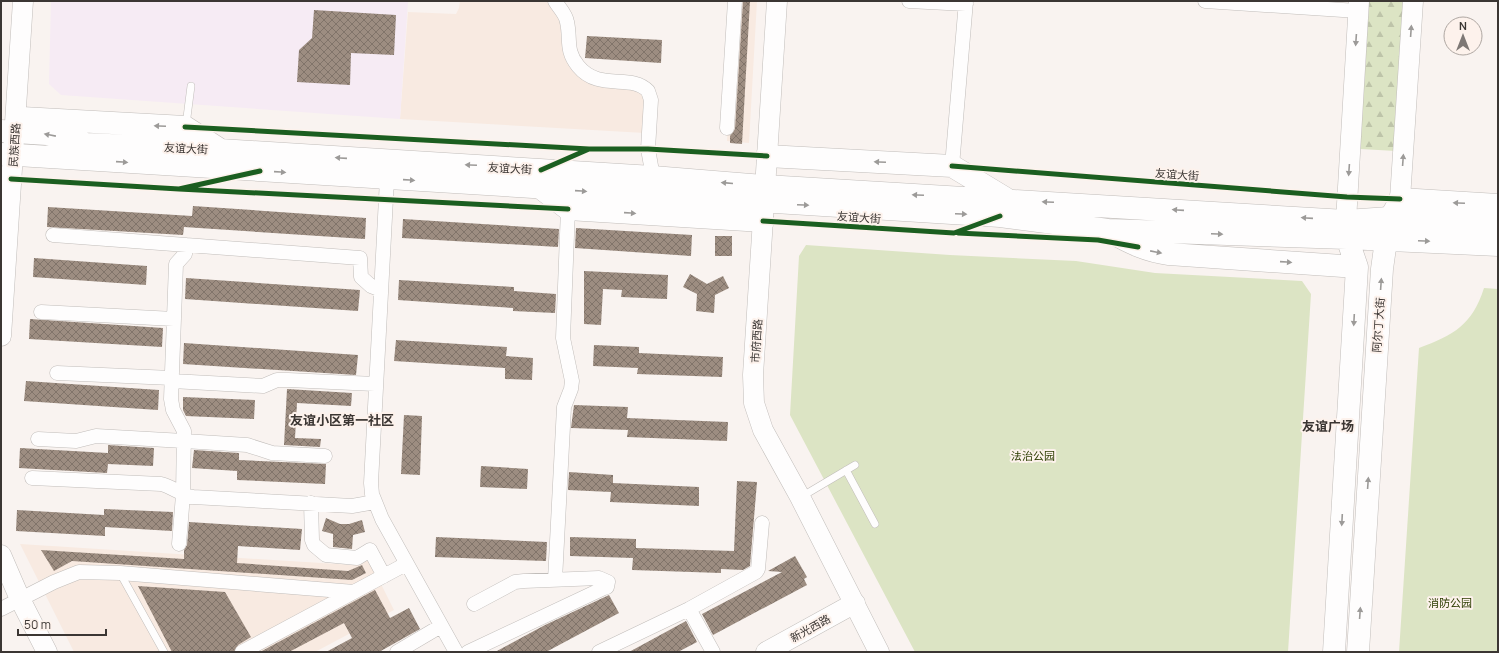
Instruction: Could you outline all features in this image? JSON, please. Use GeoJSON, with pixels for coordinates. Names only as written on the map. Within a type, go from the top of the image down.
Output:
{"type":"FeatureCollection","features":[{"type":"Feature","properties":{"kind":"main road","name":"民族西路"},"geometry":{"type":"LineString","coordinates":[[1,336],[7,155],[23,1]]}},
{"type":"Feature","properties":{"kind":"main road","name":"市府西路"},"geometry":{"type":"LineString","coordinates":[[777,1],[753,375],[754,404],[765,436],[800,497],[879,652]]}},
{"type":"Feature","properties":{"kind":"main road","name":"阿尔丁大街"},"geometry":{"type":"LineString","coordinates":[[1358,652],[1382,269],[1387,229],[1400,199],[1413,1]]}},
{"type":"Feature","properties":{"kind":"main road"},"geometry":{"type":"LineString","coordinates":[[1334,652],[1357,267],[1347,229],[1359,6]]}},
{"type":"Feature","properties":{"kind":"main road"},"geometry":{"type":"LineString","coordinates":[[10,127],[185,127],[220,150]]}},
{"type":"Feature","properties":{"kind":"main road","name":"友谊大街"},"geometry":{"type":"LineString","coordinates":[[10,127],[47,134],[85,152],[387,179],[764,203],[1000,216],[1108,230],[1387,229],[1498,224]]}},
{"type":"Feature","properties":{"kind":"main road","name":"友谊大街"},"geometry":{"type":"LineString","coordinates":[[7,155],[220,150],[653,177],[764,203],[1008,200],[1347,229]]}},
{"type":"Feature","properties":{"kind":"main road"},"geometry":{"type":"LineString","coordinates":[[767,156],[952,166],[1008,200]]}},
{"type":"Feature","properties":{"kind":"main road"},"geometry":{"type":"LineString","coordinates":[[542,189],[568,209],[764,203]]}},
{"type":"Feature","properties":{"kind":"main road"},"geometry":{"type":"LineString","coordinates":[[1400,199],[1498,205]]}},
{"type":"Feature","properties":{"kind":"main road","name":"友谊大街"},"geometry":{"type":"LineString","coordinates":[[1387,229],[1498,245]]}},
{"type":"Feature","properties":{"kind":"main road"},"geometry":{"type":"LineString","coordinates":[[1108,230],[1138,247],[1161,253],[1357,267]]}},
{"type":"Feature","properties":{"kind":"main road"},"geometry":{"type":"LineString","coordinates":[[1,555],[20,599],[47,652]]}},
{"type":"Feature","properties":{"kind":"main road","name":"新光西路"},"geometry":{"type":"LineString","coordinates":[[766,652],[854,604]]}},
{"type":"Feature","properties":{"kind":"street"},"geometry":{"type":"LineString","coordinates":[[555,1],[567,21],[568,44],[570,52],[583,71],[600,81],[637,84],[648,91],[651,100],[648,149],[653,177]]}},
{"type":"Feature","properties":{"kind":"street"},"geometry":{"type":"LineString","coordinates":[[727,128],[735,1]]}},
{"type":"Feature","properties":{"kind":"street"},"geometry":{"type":"LineString","coordinates":[[909,1],[965,2],[952,166]]}},
{"type":"Feature","properties":{"kind":"street"},"geometry":{"type":"LineString","coordinates":[[1205,1],[1359,6]]}},
{"type":"Feature","properties":{"kind":"street"},"geometry":{"type":"LineString","coordinates":[[387,179],[370,471],[371,488],[382,519],[456,652]]}},
{"type":"Feature","properties":{"kind":"street"},"geometry":{"type":"LineString","coordinates":[[555,580],[564,407],[571,390],[572,380],[563,338],[568,209]]}},
{"type":"Feature","properties":{"kind":"street"},"geometry":{"type":"LineString","coordinates":[[53,235],[360,258],[361,277],[371,286],[381,290]]}},
{"type":"Feature","properties":{"kind":"street"},"geometry":{"type":"LineString","coordinates":[[179,544],[183,495],[184,431],[172,404],[172,380],[176,264],[185,254],[186,245]]}},
{"type":"Feature","properties":{"kind":"street"},"geometry":{"type":"LineString","coordinates":[[41,312],[174,319]]}},
{"type":"Feature","properties":{"kind":"street"},"geometry":{"type":"LineString","coordinates":[[57,373],[263,386],[269,385],[277,380],[375,384]]}},
{"type":"Feature","properties":{"kind":"street"},"geometry":{"type":"LineString","coordinates":[[38,439],[76,441],[96,436],[184,441],[247,445],[272,453],[325,456]]}},
{"type":"Feature","properties":{"kind":"street"},"geometry":{"type":"LineString","coordinates":[[32,478],[161,484],[171,487],[183,495],[311,504],[356,506],[375,502]]}},
{"type":"Feature","properties":{"kind":"street"},"geometry":{"type":"LineString","coordinates":[[311,504],[312,540],[314,545],[326,555],[353,558],[370,550],[384,576]]}},
{"type":"Feature","properties":{"kind":"street"},"geometry":{"type":"LineString","coordinates":[[598,652],[689,609],[756,572],[758,569],[762,522]]}},
{"type":"Feature","properties":{"kind":"street"},"geometry":{"type":"LineString","coordinates":[[242,652],[406,564]]}},
{"type":"Feature","properties":{"kind":"street"},"geometry":{"type":"LineString","coordinates":[[1,608],[79,572],[120,573],[354,592]]}},
{"type":"Feature","properties":{"kind":"street"},"geometry":{"type":"LineString","coordinates":[[468,652],[608,585],[605,580],[599,578],[515,582],[474,604]]}},
{"type":"Feature","properties":{"kind":"street"},"geometry":{"type":"LineString","coordinates":[[689,609],[713,652]]}},
{"type":"Feature","properties":{"kind":"street"},"geometry":{"type":"LineString","coordinates":[[397,652],[441,626]]}},
{"type":"Feature","properties":{"kind":"lane"},"geometry":{"type":"LineString","coordinates":[[185,127],[192,86]]}},
{"type":"Feature","properties":{"kind":"lane"},"geometry":{"type":"LineString","coordinates":[[800,497],[855,465]]}},
{"type":"Feature","properties":{"kind":"lane"},"geometry":{"type":"LineString","coordinates":[[846,470],[875,524]]}},
{"type":"Feature","properties":{"kind":"lane"},"geometry":{"type":"LineString","coordinates":[[120,573],[164,652]]}},
{"type":"Feature","properties":{"kind":"shaded area"},"geometry":{"type":"Polygon","coordinates":[[[51,1],[408,1],[400,119],[61,95],[49,84],[51,1]]]}},
{"type":"Feature","properties":{"kind":"shaded area"},"geometry":{"type":"Polygon","coordinates":[[[460,1],[552,1],[561,13],[567,60],[637,88],[644,96],[645,133],[400,119],[408,12],[456,14],[460,1]]]}},
{"type":"Feature","properties":{"kind":"shaded area"},"geometry":{"type":"Polygon","coordinates":[[[736,1],[757,1],[749,143],[727,141],[736,1]]]}},
{"type":"Feature","properties":{"kind":"shaded area"},"geometry":{"type":"Polygon","coordinates":[[[20,544],[353,565],[368,558],[394,610],[315,652],[74,652],[20,544]]]}},
{"type":"Feature","properties":{"kind":"green space"},"geometry":{"type":"Polygon","coordinates":[[[1369,1],[1406,1],[1396,151],[1360,149],[1369,1]]]}},
{"type":"Feature","properties":{"kind":"green space","name":"法治公园"},"geometry":{"type":"Polygon","coordinates":[[[806,245],[950,255],[1076,261],[1155,273],[1302,281],[1311,294],[1288,652],[915,652],[790,415],[799,256],[806,245]]]}},
{"type":"Feature","properties":{"kind":"green space","name":"消防公园"},"geometry":{"type":"Polygon","coordinates":[[[1484,288],[1498,289],[1498,652],[1399,652],[1419,348],[1452,333],[1460,327],[1474,311],[1484,288]]]}},
{"type":"Feature","properties":{"kind":"building"},"geometry":{"type":"Polygon","coordinates":[[[743,1],[750,1],[742,144],[730,143],[730,136],[735,129],[743,1]]]}},
{"type":"Feature","properties":{"kind":"building"},"geometry":{"type":"Polygon","coordinates":[[[314,10],[396,15],[394,55],[351,53],[350,85],[297,82],[299,50],[312,38],[314,10]]]}},
{"type":"Feature","properties":{"kind":"building"},"geometry":{"type":"Polygon","coordinates":[[[587,36],[662,40],[661,63],[585,58],[587,36]]]}},
{"type":"Feature","properties":{"kind":"building"},"geometry":{"type":"Polygon","coordinates":[[[193,206],[366,218],[365,239],[184,227],[183,235],[47,227],[48,207],[192,216],[193,206]]]}},
{"type":"Feature","properties":{"kind":"building"},"geometry":{"type":"Polygon","coordinates":[[[403,219],[559,229],[558,247],[402,238],[403,219]]]}},
{"type":"Feature","properties":{"kind":"building"},"geometry":{"type":"Polygon","coordinates":[[[576,228],[692,235],[691,256],[575,248],[576,228]]]}},
{"type":"Feature","properties":{"kind":"building"},"geometry":{"type":"Polygon","coordinates":[[[715,236],[732,236],[732,256],[715,256],[715,236]]]}},
{"type":"Feature","properties":{"kind":"building"},"geometry":{"type":"Polygon","coordinates":[[[34,258],[147,266],[146,285],[33,277],[34,258]]]}},
{"type":"Feature","properties":{"kind":"building"},"geometry":{"type":"Polygon","coordinates":[[[584,271],[668,275],[667,299],[621,297],[622,290],[603,289],[601,325],[584,324],[584,271]]]}},
{"type":"Feature","properties":{"kind":"building"},"geometry":{"type":"Polygon","coordinates":[[[690,274],[707,284],[723,276],[729,288],[715,295],[714,313],[696,311],[697,294],[683,287],[690,274]]]}},
{"type":"Feature","properties":{"kind":"building"},"geometry":{"type":"Polygon","coordinates":[[[186,278],[360,290],[358,311],[185,299],[186,278]]]}},
{"type":"Feature","properties":{"kind":"building"},"geometry":{"type":"Polygon","coordinates":[[[399,280],[514,287],[514,291],[556,294],[555,313],[513,311],[513,308],[398,300],[399,280]]]}},
{"type":"Feature","properties":{"kind":"building"},"geometry":{"type":"Polygon","coordinates":[[[30,319],[163,328],[162,347],[29,339],[30,319]]]}},
{"type":"Feature","properties":{"kind":"building"},"geometry":{"type":"Polygon","coordinates":[[[396,340],[507,347],[506,356],[533,358],[532,380],[505,379],[505,368],[394,361],[396,340]]]}},
{"type":"Feature","properties":{"kind":"building"},"geometry":{"type":"Polygon","coordinates":[[[184,343],[358,355],[356,375],[183,364],[184,343]]]}},
{"type":"Feature","properties":{"kind":"building"},"geometry":{"type":"Polygon","coordinates":[[[594,345],[639,347],[639,353],[723,357],[722,377],[637,374],[638,368],[593,366],[594,345]]]}},
{"type":"Feature","properties":{"kind":"building"},"geometry":{"type":"Polygon","coordinates":[[[26,381],[159,390],[158,410],[24,401],[26,381]]]}},
{"type":"Feature","properties":{"kind":"building"},"geometry":{"type":"Polygon","coordinates":[[[287,389],[352,393],[351,406],[297,403],[295,438],[321,439],[320,447],[284,445],[287,389]]]}},
{"type":"Feature","properties":{"kind":"building"},"geometry":{"type":"Polygon","coordinates":[[[183,397],[255,400],[254,419],[186,416],[183,410],[183,397]]]}},
{"type":"Feature","properties":{"kind":"building"},"geometry":{"type":"Polygon","coordinates":[[[574,405],[628,407],[627,418],[728,422],[727,441],[627,437],[628,430],[571,428],[574,405]]]}},
{"type":"Feature","properties":{"kind":"building"},"geometry":{"type":"Polygon","coordinates":[[[404,415],[422,416],[420,475],[401,474],[404,415]]]}},
{"type":"Feature","properties":{"kind":"building"},"geometry":{"type":"Polygon","coordinates":[[[108,445],[154,448],[153,466],[108,464],[107,473],[19,468],[20,448],[108,453],[108,445]]]}},
{"type":"Feature","properties":{"kind":"building"},"geometry":{"type":"Polygon","coordinates":[[[194,450],[239,453],[239,460],[326,464],[325,484],[237,480],[237,471],[192,468],[194,450]]]}},
{"type":"Feature","properties":{"kind":"building"},"geometry":{"type":"Polygon","coordinates":[[[481,466],[528,469],[527,489],[480,487],[481,466]]]}},
{"type":"Feature","properties":{"kind":"building"},"geometry":{"type":"Polygon","coordinates":[[[569,472],[613,475],[613,483],[699,487],[699,506],[610,502],[611,492],[568,490],[569,472]]]}},
{"type":"Feature","properties":{"kind":"building"},"geometry":{"type":"Polygon","coordinates":[[[737,481],[757,482],[750,566],[743,570],[721,569],[721,573],[632,570],[633,558],[570,556],[570,537],[636,539],[636,548],[734,551],[737,481]]]}},
{"type":"Feature","properties":{"kind":"building"},"geometry":{"type":"Polygon","coordinates":[[[104,509],[173,512],[172,531],[105,527],[105,536],[16,531],[17,510],[104,515],[104,509]]]}},
{"type":"Feature","properties":{"kind":"building"},"geometry":{"type":"Polygon","coordinates":[[[326,518],[340,524],[349,524],[362,520],[365,532],[353,535],[352,549],[333,547],[333,534],[322,531],[326,518]]]}},
{"type":"Feature","properties":{"kind":"building"},"geometry":{"type":"Polygon","coordinates":[[[189,522],[302,529],[300,550],[238,546],[237,563],[348,571],[362,565],[366,573],[352,580],[72,561],[54,571],[41,550],[184,559],[184,550],[187,545],[189,522]]]}},
{"type":"Feature","properties":{"kind":"building"},"geometry":{"type":"Polygon","coordinates":[[[436,537],[547,542],[546,561],[435,557],[436,537]]]}},
{"type":"Feature","properties":{"kind":"building"},"geometry":{"type":"Polygon","coordinates":[[[795,556],[807,577],[804,579],[807,585],[713,635],[702,614],[782,572],[768,571],[795,556]]]}},
{"type":"Feature","properties":{"kind":"building"},"geometry":{"type":"Polygon","coordinates":[[[138,586],[225,592],[251,637],[238,645],[234,652],[172,652],[138,586]]]}},
{"type":"Feature","properties":{"kind":"building"},"geometry":{"type":"Polygon","coordinates":[[[375,590],[390,618],[409,608],[420,629],[379,652],[326,652],[352,638],[344,623],[289,652],[260,652],[375,590]]]}},
{"type":"Feature","properties":{"kind":"building"},"geometry":{"type":"Polygon","coordinates":[[[609,595],[619,613],[546,652],[495,652],[545,625],[609,595]]]}},
{"type":"Feature","properties":{"kind":"building"},"geometry":{"type":"Polygon","coordinates":[[[686,621],[697,642],[678,652],[629,652],[686,621]]]}},
{"type":"Feature","properties":{"kind":"cycle path"},"geometry":{"type":"LineString","coordinates":[[185,127],[589,149]]}},
{"type":"Feature","properties":{"kind":"cycle path"},"geometry":{"type":"LineString","coordinates":[[541,170],[589,149],[648,149],[767,156]]}},
{"type":"Feature","properties":{"kind":"cycle path"},"geometry":{"type":"LineString","coordinates":[[952,166],[1347,197],[1400,199]]}},
{"type":"Feature","properties":{"kind":"cycle path"},"geometry":{"type":"LineString","coordinates":[[11,179],[179,189],[260,171]]}},
{"type":"Feature","properties":{"kind":"cycle path"},"geometry":{"type":"LineString","coordinates":[[179,189],[568,209]]}},
{"type":"Feature","properties":{"kind":"cycle path"},"geometry":{"type":"LineString","coordinates":[[763,221],[954,233],[1000,216]]}},
{"type":"Feature","properties":{"kind":"cycle path"},"geometry":{"type":"LineString","coordinates":[[958,233],[1098,240],[1138,247]]}},
{"type":"Feature","properties":{"kind":"district","name":"友谊小区第一社区"},"geometry":{"type":"Point","coordinates":[342,420]}},
{"type":"Feature","properties":{"kind":"district","name":"友谊广场"},"geometry":{"type":"Point","coordinates":[1328,426]}}]}
